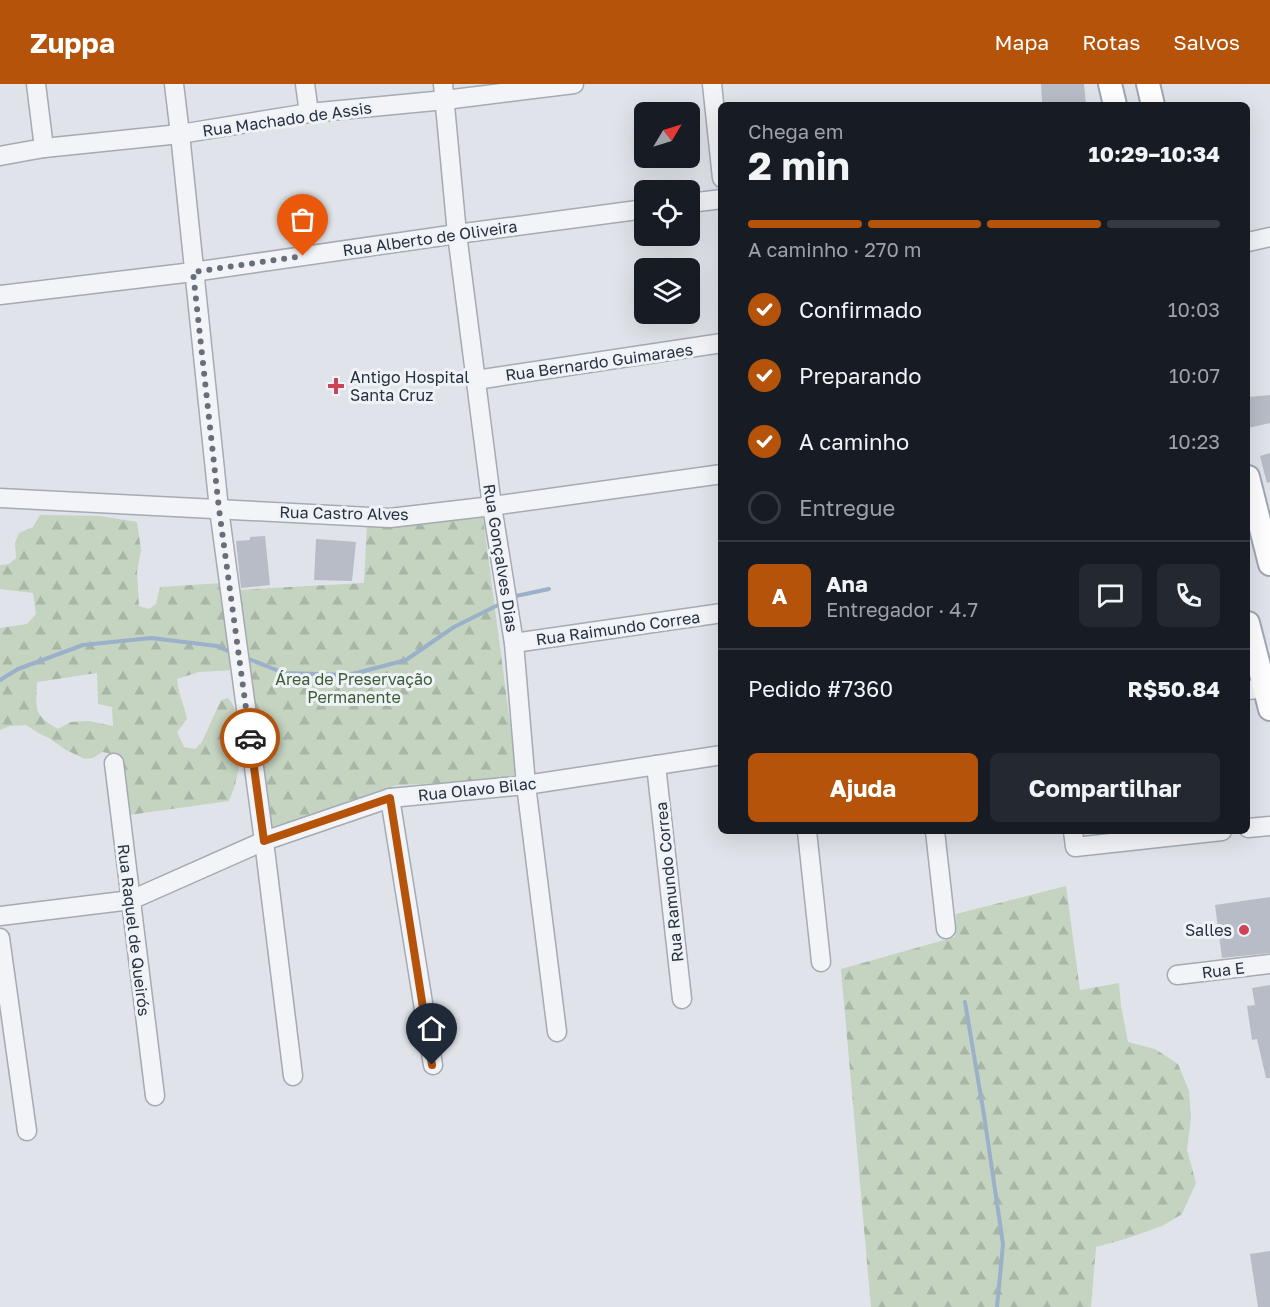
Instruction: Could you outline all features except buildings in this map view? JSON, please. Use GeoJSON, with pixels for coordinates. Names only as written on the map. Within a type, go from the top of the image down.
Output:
{"type":"FeatureCollection","features":[{"type":"Feature","properties":{"kind":"main road"},"geometry":{"type":"LineString","coordinates":[[1110,84],[1114,102]]}},
{"type":"Feature","properties":{"kind":"main road"},"geometry":{"type":"LineString","coordinates":[[1250,485],[1270,564]]}},
{"type":"Feature","properties":{"kind":"main road"},"geometry":{"type":"LineString","coordinates":[[1250,634],[1261,695]]}},
{"type":"Feature","properties":{"kind":"street"},"geometry":{"type":"LineString","coordinates":[[36,84],[44,148]]}},
{"type":"Feature","properties":{"kind":"street"},"geometry":{"type":"LineString","coordinates":[[174,84],[219,509],[293,1076]]}},
{"type":"Feature","properties":{"kind":"street"},"geometry":{"type":"LineString","coordinates":[[305,84],[309,113]]}},
{"type":"Feature","properties":{"kind":"street","name":"Rua Machado de Assis"},"geometry":{"type":"LineString","coordinates":[[0,156],[44,148],[180,134],[444,92],[574,84]]}},
{"type":"Feature","properties":{"kind":"street"},"geometry":{"type":"LineString","coordinates":[[712,84],[718,140]]}},
{"type":"Feature","properties":{"kind":"street","name":"Rua Gonçalves Dias"},"geometry":{"type":"LineString","coordinates":[[444,92],[457,234],[492,506],[514,643],[526,785],[557,1032]]}},
{"type":"Feature","properties":{"kind":"street"},"geometry":{"type":"LineString","coordinates":[[700,202],[718,200]]}},
{"type":"Feature","properties":{"kind":"street","name":"Rua Alberto de Oliveira"},"geometry":{"type":"LineString","coordinates":[[0,295],[193,272],[634,210]]}},
{"type":"Feature","properties":{"kind":"street"},"geometry":{"type":"LineString","coordinates":[[1250,242],[1270,237]]}},
{"type":"Feature","properties":{"kind":"street","name":"Rua Bernardo Guimaraes"},"geometry":{"type":"LineString","coordinates":[[476,380],[718,345]]}},
{"type":"Feature","properties":{"kind":"street","name":"Rua Castro Alves"},"geometry":{"type":"LineString","coordinates":[[0,498],[390,518],[718,475]]}},
{"type":"Feature","properties":{"kind":"street","name":"Rua Raimundo Correa"},"geometry":{"type":"LineString","coordinates":[[514,643],[718,614]]}},
{"type":"Feature","properties":{"kind":"street","name":"Rua Olavo Bilac"},"geometry":{"type":"LineString","coordinates":[[0,916],[131,900],[264,841],[390,798],[526,785],[718,756]]}},
{"type":"Feature","properties":{"kind":"street","name":"Rua Raquel de Queirós"},"geometry":{"type":"LineString","coordinates":[[114,763],[155,1096]]}},
{"type":"Feature","properties":{"kind":"street","name":"Rua Ramundo Correa"},"geometry":{"type":"LineString","coordinates":[[656,765],[682,999]]}},
{"type":"Feature","properties":{"kind":"street"},"geometry":{"type":"LineString","coordinates":[[390,798],[432,1065]]}},
{"type":"Feature","properties":{"kind":"street"},"geometry":{"type":"LineString","coordinates":[[1250,828],[1270,826]]}},
{"type":"Feature","properties":{"kind":"street"},"geometry":{"type":"LineString","coordinates":[[807,834],[821,962]]}},
{"type":"Feature","properties":{"kind":"street"},"geometry":{"type":"LineString","coordinates":[[935,834],[946,929]]}},
{"type":"Feature","properties":{"kind":"street"},"geometry":{"type":"LineString","coordinates":[[1073,834],[1075,847],[1194,834]]}},
{"type":"Feature","properties":{"kind":"street"},"geometry":{"type":"LineString","coordinates":[[0,938],[27,1131]]}},
{"type":"Feature","properties":{"kind":"street","name":"Rua E"},"geometry":{"type":"LineString","coordinates":[[1177,975],[1270,964]]}},
{"type":"Feature","properties":{"kind":"green space","name":"Área de Preservação Permanente"},"geometry":{"type":"Polygon","coordinates":[[[479,513],[483,517],[516,769],[514,775],[507,780],[397,785],[277,830],[270,830],[237,590],[364,583],[367,522],[479,513]]]}},
{"type":"Feature","properties":{"kind":"green space"},"geometry":{"type":"Polygon","coordinates":[[[40,515],[100,516],[137,522],[141,550],[137,572],[139,606],[149,609],[156,604],[160,587],[222,583],[234,670],[199,672],[177,679],[187,719],[177,732],[184,747],[195,749],[202,742],[221,700],[228,698],[235,708],[241,734],[237,777],[229,801],[129,815],[118,755],[102,752],[93,758],[85,759],[26,725],[10,726],[0,730],[0,628],[27,624],[36,614],[33,593],[0,589],[0,565],[9,564],[16,558],[15,543],[19,533],[33,527],[40,515]],[[97,673],[37,682],[36,699],[40,715],[58,729],[71,722],[89,721],[113,726],[112,707],[98,704],[97,673]]]}},
{"type":"Feature","properties":{"kind":"green space"},"geometry":{"type":"Polygon","coordinates":[[[1066,886],[1080,990],[1119,983],[1128,1042],[1155,1049],[1178,1064],[1189,1091],[1191,1118],[1187,1150],[1196,1183],[1182,1214],[1162,1226],[1096,1247],[1091,1307],[871,1307],[841,969],[955,937],[956,914],[1066,886]]]}},
{"type":"Feature","properties":{"kind":"waterway"},"geometry":{"type":"LineString","coordinates":[[516,596],[549,589]]}},
{"type":"Feature","properties":{"kind":"waterway"},"geometry":{"type":"LineString","coordinates":[[249,659],[284,673],[349,675],[406,660],[454,627],[498,605]]}},
{"type":"Feature","properties":{"kind":"waterway"},"geometry":{"type":"LineString","coordinates":[[0,680],[18,669],[83,645],[151,638],[217,646],[228,651]]}},
{"type":"Feature","properties":{"kind":"waterway"},"geometry":{"type":"LineString","coordinates":[[965,1002],[1003,1244],[997,1307]]}},
{"type":"Feature","properties":{"kind":"way so far"},"geometry":{"type":"LineString","coordinates":[[250,738],[219,509],[193,272],[303,256]]}},
{"type":"Feature","properties":{"kind":"place","name":"Antigo Hospital Santa Cruz"},"geometry":{"type":"Point","coordinates":[336,386]}},
{"type":"Feature","properties":{"kind":"place","name":"Salles"},"geometry":{"type":"Point","coordinates":[1244,930]}},
{"type":"Feature","properties":{"kind":"route"},"geometry":{"type":"LineString","coordinates":[[250,738],[264,841],[390,798],[432,1065]]}}]}
